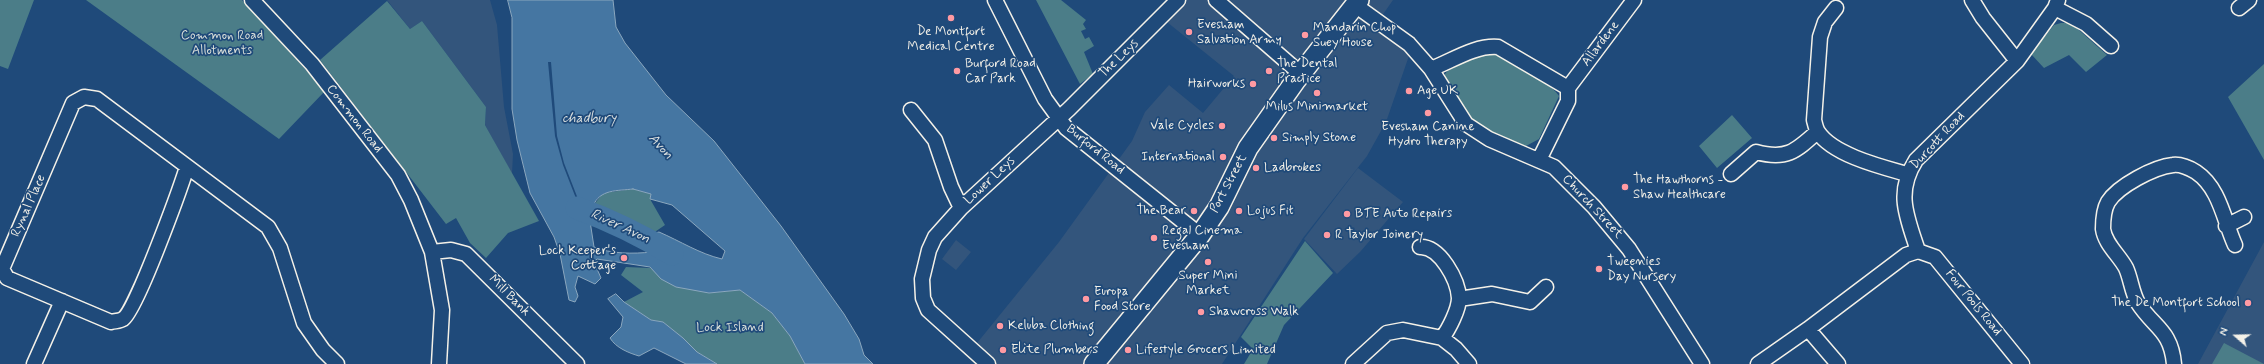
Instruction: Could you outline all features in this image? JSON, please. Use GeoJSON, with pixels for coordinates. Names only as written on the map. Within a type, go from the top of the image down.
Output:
{"type":"FeatureCollection","features":[{"type":"Feature","properties":{"kind":"main road","name":"Port Street"},"geometry":{"type":"LineString","coordinates":[[1094,364],[1200,235],[1219,207],[1248,148],[1301,74],[1357,2]]}},
{"type":"Feature","properties":{"kind":"street","name":"Common Road"},"geometry":{"type":"LineString","coordinates":[[252,0],[312,64],[398,175],[411,200],[432,252],[442,310],[439,364]]}},
{"type":"Feature","properties":{"kind":"street","name":"Burford Road"},"geometry":{"type":"LineString","coordinates":[[994,0],[1045,99],[1066,128],[1200,235]]}},
{"type":"Feature","properties":{"kind":"street","name":"The Leys"},"geometry":{"type":"LineString","coordinates":[[1058,118],[1178,0]]}},
{"type":"Feature","properties":{"kind":"street"},"geometry":{"type":"LineString","coordinates":[[1216,0],[1301,74]]}},
{"type":"Feature","properties":{"kind":"street","name":"Allardene"},"geometry":{"type":"LineString","coordinates":[[1568,88],[1634,0]]}},
{"type":"Feature","properties":{"kind":"street"},"geometry":{"type":"LineString","coordinates":[[1972,0],[1983,18],[2017,60]]}},
{"type":"Feature","properties":{"kind":"street","name":"Church Street"},"geometry":{"type":"LineString","coordinates":[[1357,2],[1409,44],[1431,69],[1466,124],[1489,139],[1554,167],[1594,207],[1630,249],[1702,364]]}},
{"type":"Feature","properties":{"kind":"street","name":"Durcott Road"},"geometry":{"type":"LineString","coordinates":[[1918,251],[1905,211],[1903,198],[1907,174],[1916,160],[2017,60],[2057,4],[2086,24],[2111,46]]}},
{"type":"Feature","properties":{"kind":"street"},"geometry":{"type":"LineString","coordinates":[[1836,8],[1825,22],[1820,37],[1814,120],[1818,132],[1843,152],[1860,160],[1907,174]]}},
{"type":"Feature","properties":{"kind":"street"},"geometry":{"type":"LineString","coordinates":[[1431,69],[1475,50],[1488,46],[1498,47],[1568,88],[1568,101],[1539,160]]}},
{"type":"Feature","properties":{"kind":"street","name":"Rynal Place"},"geometry":{"type":"LineString","coordinates":[[186,167],[146,273],[129,312],[123,319],[111,322],[7,278],[2,269],[73,103],[84,98],[97,99],[268,227],[280,248],[304,323],[323,350],[337,364]]}},
{"type":"Feature","properties":{"kind":"street"},"geometry":{"type":"LineString","coordinates":[[911,110],[935,140],[951,187],[961,208]]}},
{"type":"Feature","properties":{"kind":"street","name":"Lower Leys"},"geometry":{"type":"LineString","coordinates":[[988,364],[928,310],[923,298],[922,284],[929,250],[935,237],[961,208],[1058,118]]}},
{"type":"Feature","properties":{"kind":"street"},"geometry":{"type":"LineString","coordinates":[[1731,174],[1756,152],[1773,156],[1787,155],[1818,132]]}},
{"type":"Feature","properties":{"kind":"street"},"geometry":{"type":"LineString","coordinates":[[2174,364],[2172,348],[2167,336],[2138,302],[2126,268],[2106,238],[2103,229],[2108,203],[2115,193],[2125,185],[2150,173],[2174,165],[2182,166],[2195,171],[2207,181],[2220,205],[2226,226],[2235,246]]}},
{"type":"Feature","properties":{"kind":"street"},"geometry":{"type":"LineString","coordinates":[[2226,226],[2244,217]]}},
{"type":"Feature","properties":{"kind":"street"},"geometry":{"type":"LineString","coordinates":[[1420,247],[1426,246],[1432,250],[1445,263],[1456,282],[1459,299],[1451,326],[1442,338]]}},
{"type":"Feature","properties":{"kind":"street","name":"Mill Bank"},"geometry":{"type":"LineString","coordinates":[[432,252],[451,250],[466,254],[577,364]]}},
{"type":"Feature","properties":{"kind":"street"},"geometry":{"type":"LineString","coordinates":[[1758,364],[1808,329],[1906,255],[1918,251]]}},
{"type":"Feature","properties":{"kind":"street","name":"Four Pools Road"},"geometry":{"type":"LineString","coordinates":[[1918,251],[1935,257],[2022,364]]}},
{"type":"Feature","properties":{"kind":"street"},"geometry":{"type":"LineString","coordinates":[[1459,299],[1492,294],[1530,302],[1546,286]]}},
{"type":"Feature","properties":{"kind":"street"},"geometry":{"type":"LineString","coordinates":[[34,364],[62,301]]}},
{"type":"Feature","properties":{"kind":"street"},"geometry":{"type":"LineString","coordinates":[[1808,329],[1838,364]]}},
{"type":"Feature","properties":{"kind":"street"},"geometry":{"type":"LineString","coordinates":[[1353,364],[1387,333],[1393,332],[1418,332],[1442,338],[1456,349],[1469,364]]}},
{"type":"Feature","properties":{"kind":"shaded area"},"geometry":{"type":"Polygon","coordinates":[[[387,0],[490,0],[497,25],[504,107],[513,154],[512,174],[485,125],[486,107],[422,21],[410,29],[387,0]]]}},
{"type":"Feature","properties":{"kind":"shaded area"},"geometry":{"type":"Polygon","coordinates":[[[1179,0],[1393,0],[1377,23],[1411,50],[1386,122],[1367,156],[1303,238],[1222,364],[992,364],[973,348],[1059,242],[1132,141],[1145,112],[1169,85],[1203,113],[1234,76],[1162,18],[1179,0]]]}},
{"type":"Feature","properties":{"kind":"shaded area"},"geometry":{"type":"Polygon","coordinates":[[[1358,168],[1403,202],[1360,252],[1337,274],[1304,239],[1358,168]]]}},
{"type":"Feature","properties":{"kind":"shaded area"},"geometry":{"type":"Polygon","coordinates":[[[956,240],[971,252],[956,270],[942,259],[956,240]]]}},
{"type":"Feature","properties":{"kind":"shaded area","name":"The De Montfort School"},"geometry":{"type":"Polygon","coordinates":[[[2264,242],[2264,364],[2198,364],[2264,242]]]}},
{"type":"Feature","properties":{"kind":"green space"},"geometry":{"type":"Polygon","coordinates":[[[0,0],[34,0],[8,69],[0,66],[0,0]]]}},
{"type":"Feature","properties":{"kind":"green space","name":"Common Road Allotments"},"geometry":{"type":"Polygon","coordinates":[[[86,0],[242,0],[325,91],[279,139],[86,0]]]}},
{"type":"Feature","properties":{"kind":"green space"},"geometry":{"type":"Polygon","coordinates":[[[1036,0],[1061,0],[1086,20],[1083,24],[1086,29],[1081,31],[1085,39],[1089,37],[1094,46],[1084,52],[1093,74],[1080,84],[1036,0]]]}},
{"type":"Feature","properties":{"kind":"green space"},"geometry":{"type":"Polygon","coordinates":[[[387,1],[410,29],[422,21],[486,107],[485,125],[539,221],[508,233],[486,258],[470,243],[456,218],[446,224],[320,60],[387,1]]]}},
{"type":"Feature","properties":{"kind":"green space"},"geometry":{"type":"Polygon","coordinates":[[[2071,23],[2107,55],[2086,72],[2069,55],[2044,68],[2031,54],[2054,25],[2071,23]]]}},
{"type":"Feature","properties":{"kind":"green space"},"geometry":{"type":"Polygon","coordinates":[[[1494,53],[1529,72],[1547,84],[1559,96],[1539,139],[1526,146],[1510,143],[1471,122],[1465,108],[1445,80],[1445,74],[1455,65],[1467,59],[1494,53]]]}},
{"type":"Feature","properties":{"kind":"green space"},"geometry":{"type":"Polygon","coordinates":[[[2264,64],[2264,160],[2228,97],[2264,64]]]}},
{"type":"Feature","properties":{"kind":"green space"},"geometry":{"type":"Polygon","coordinates":[[[1732,115],[1752,138],[1717,168],[1699,146],[1732,115]]]}},
{"type":"Feature","properties":{"kind":"green space"},"geometry":{"type":"Polygon","coordinates":[[[633,189],[651,194],[650,199],[665,225],[646,238],[593,206],[603,193],[633,189]]]}},
{"type":"Feature","properties":{"kind":"green space"},"geometry":{"type":"Polygon","coordinates":[[[1305,241],[1333,273],[1284,325],[1267,364],[1244,364],[1253,349],[1241,337],[1305,241]]]}},
{"type":"Feature","properties":{"kind":"green space","name":"Lock Island"},"geometry":{"type":"Polygon","coordinates":[[[626,267],[650,268],[709,293],[740,290],[772,313],[790,336],[805,364],[717,364],[697,352],[663,322],[651,320],[624,302],[643,292],[621,275],[626,267]]]}},
{"type":"Feature","properties":{"kind":"green space"},"geometry":{"type":"Polygon","coordinates":[[[2224,343],[2264,364],[2212,364],[2224,343]]]}},
{"type":"Feature","properties":{"kind":"water","name":"chadbury"},"geometry":{"type":"Polygon","coordinates":[[[508,0],[613,0],[616,27],[625,43],[666,95],[714,141],[781,226],[844,314],[859,339],[864,355],[873,364],[805,364],[790,336],[772,313],[740,290],[709,293],[676,287],[661,279],[650,267],[597,259],[594,262],[601,278],[595,284],[578,276],[575,287],[578,296],[575,302],[569,300],[560,254],[554,237],[530,193],[517,140],[512,109],[512,18],[508,0]],[[633,189],[610,192],[600,196],[593,206],[608,214],[605,224],[590,221],[594,247],[622,253],[652,252],[650,246],[644,242],[648,235],[659,232],[698,251],[722,259],[725,251],[672,205],[650,199],[651,194],[633,189]]]}},
{"type":"Feature","properties":{"kind":"water"},"geometry":{"type":"Polygon","coordinates":[[[616,294],[624,302],[651,320],[663,322],[683,338],[697,352],[717,364],[686,364],[654,348],[639,356],[627,352],[619,347],[610,338],[621,327],[623,317],[608,299],[616,294]]]}},
{"type":"Feature","properties":{"kind":"pier"},"geometry":{"type":"Polygon","coordinates":[[[548,62],[551,62],[557,136],[564,163],[578,199],[595,207],[594,208],[577,201],[563,165],[555,136],[548,62]]]}},
{"type":"Feature","properties":{"kind":"waterway","name":"River Avon"},"geometry":{"type":"LineString","coordinates":[[577,208],[625,228],[672,254]]}},
{"type":"Feature","properties":{"kind":"place","name":"De Montfort Medical Centre"},"geometry":{"type":"Point","coordinates":[951,18]}},
{"type":"Feature","properties":{"kind":"place","name":"Evesham Salvation Army"},"geometry":{"type":"Point","coordinates":[1189,32]}},
{"type":"Feature","properties":{"kind":"place","name":"Mandarin Chop Suey House"},"geometry":{"type":"Point","coordinates":[1305,35]}},
{"type":"Feature","properties":{"kind":"place","name":"Burford Road Car Park"},"geometry":{"type":"Point","coordinates":[957,71]}},
{"type":"Feature","properties":{"kind":"place","name":"The Dental Practice"},"geometry":{"type":"Point","coordinates":[1269,71]}},
{"type":"Feature","properties":{"kind":"place","name":"Hairworks"},"geometry":{"type":"Point","coordinates":[1253,84]}},
{"type":"Feature","properties":{"kind":"place","name":"Age UK"},"geometry":{"type":"Point","coordinates":[1409,91]}},
{"type":"Feature","properties":{"kind":"place","name":"Milus Minimarket"},"geometry":{"type":"Point","coordinates":[1317,93]}},
{"type":"Feature","properties":{"kind":"place","name":"Evesham Canine Hydro Therapy"},"geometry":{"type":"Point","coordinates":[1428,113]}},
{"type":"Feature","properties":{"kind":"place","name":"Vale Cycles"},"geometry":{"type":"Point","coordinates":[1222,126]}},
{"type":"Feature","properties":{"kind":"place","name":"Simply Stone"},"geometry":{"type":"Point","coordinates":[1274,138]}},
{"type":"Feature","properties":{"kind":"place","name":"International"},"geometry":{"type":"Point","coordinates":[1223,157]}},
{"type":"Feature","properties":{"kind":"place","name":"Ladbrokes"},"geometry":{"type":"Point","coordinates":[1256,168]}},
{"type":"Feature","properties":{"kind":"place","name":"The Hawthorns - Shaw Healthcare"},"geometry":{"type":"Point","coordinates":[1625,187]}},
{"type":"Feature","properties":{"kind":"place","name":"The Bear"},"geometry":{"type":"Point","coordinates":[1194,211]}},
{"type":"Feature","properties":{"kind":"place","name":"Lojus Fit"},"geometry":{"type":"Point","coordinates":[1239,211]}},
{"type":"Feature","properties":{"kind":"place","name":"BTE Auto Repairs"},"geometry":{"type":"Point","coordinates":[1347,214]}},
{"type":"Feature","properties":{"kind":"place","name":"R Taylor Joinery"},"geometry":{"type":"Point","coordinates":[1327,235]}},
{"type":"Feature","properties":{"kind":"place","name":"Regal Cinema Evesham"},"geometry":{"type":"Point","coordinates":[1154,238]}},
{"type":"Feature","properties":{"kind":"place","name":"Lock Keeper's Cottage"},"geometry":{"type":"Point","coordinates":[624,258]}},
{"type":"Feature","properties":{"kind":"place","name":"Super Mini Market"},"geometry":{"type":"Point","coordinates":[1208,262]}},
{"type":"Feature","properties":{"kind":"place","name":"Tweenies Day Nursery"},"geometry":{"type":"Point","coordinates":[1599,269]}},
{"type":"Feature","properties":{"kind":"place","name":"Europa Food Store"},"geometry":{"type":"Point","coordinates":[1086,299]}},
{"type":"Feature","properties":{"kind":"place","name":"The De Montfort School"},"geometry":{"type":"Point","coordinates":[2248,303]}},
{"type":"Feature","properties":{"kind":"place","name":"Shawcross Walk"},"geometry":{"type":"Point","coordinates":[1201,312]}},
{"type":"Feature","properties":{"kind":"place","name":"Keluba Clothing"},"geometry":{"type":"Point","coordinates":[1000,326]}},
{"type":"Feature","properties":{"kind":"place","name":"Elite Plumbers"},"geometry":{"type":"Point","coordinates":[1003,350]}},
{"type":"Feature","properties":{"kind":"place","name":"Lifestyle Grocers Limited"},"geometry":{"type":"Point","coordinates":[1128,350]}},
{"type":"Feature","properties":{"kind":"water label","name":"Avon"},"geometry":{"type":"Point","coordinates":[660,147]}}]}
